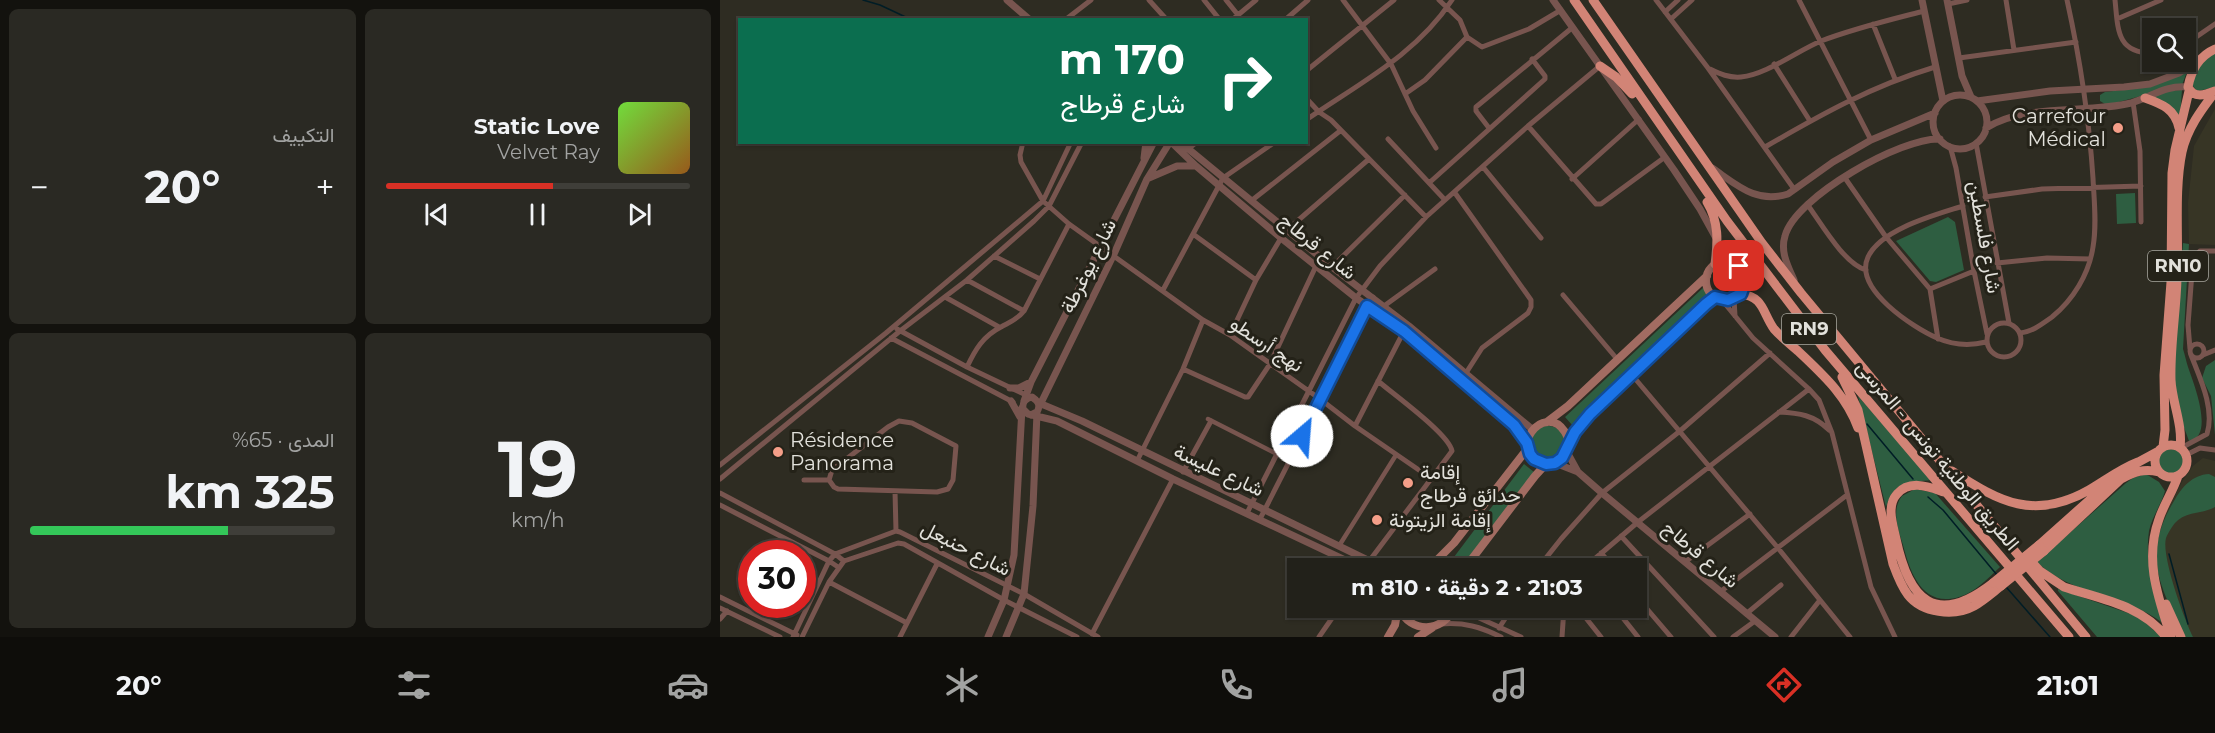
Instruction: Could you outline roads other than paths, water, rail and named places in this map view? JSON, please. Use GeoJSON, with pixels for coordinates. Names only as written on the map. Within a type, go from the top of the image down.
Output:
{"type":"FeatureCollection","features":[{"type":"Feature","properties":{"kind":"highway","name":"الطريق الوطنية تونس - المرسى"},"geometry":{"type":"LineString","coordinates":[[1574,0],[1738,237],[1825,350],[2069,637]]}},
{"type":"Feature","properties":{"kind":"highway","name":"الطريق الوطنية تونس - المرسى"},"geometry":{"type":"LineString","coordinates":[[1593,0],[1762,243],[2086,637]]}},
{"type":"Feature","properties":{"kind":"highway"},"geometry":{"type":"LineString","coordinates":[[2200,59],[2215,49]]}},
{"type":"Feature","properties":{"kind":"highway","name":"RN10"},"geometry":{"type":"LineString","coordinates":[[2159,472],[2155,462],[2165,430],[2164,375],[2171,282],[2172,173],[2189,80],[2200,59]]}},
{"type":"Feature","properties":{"kind":"highway"},"geometry":{"type":"LineString","coordinates":[[1600,66],[1616,77],[1651,114]]}},
{"type":"Feature","properties":{"kind":"highway","name":"RN10"},"geometry":{"type":"LineString","coordinates":[[2188,89],[2201,96],[2215,91]]}},
{"type":"Feature","properties":{"kind":"highway","name":"RN10"},"geometry":{"type":"LineString","coordinates":[[2171,637],[2156,592],[2152,567],[2153,540],[2159,518],[2178,476],[2187,466],[2182,450],[2171,378],[2180,174],[2188,135],[2195,120],[2215,91]]}},
{"type":"Feature","properties":{"kind":"highway"},"geometry":{"type":"LineString","coordinates":[[2145,98],[2169,108],[2177,120],[2180,131]]}},
{"type":"Feature","properties":{"kind":"highway"},"geometry":{"type":"LineString","coordinates":[[1677,151],[1713,212],[1718,243],[1715,264]]}},
{"type":"Feature","properties":{"kind":"highway"},"geometry":{"type":"LineString","coordinates":[[1737,296],[1750,295],[1762,305],[1774,328],[1838,390],[1855,422],[1872,471]]}},
{"type":"Feature","properties":{"kind":"highway"},"geometry":{"type":"LineString","coordinates":[[1825,350],[1847,386],[1858,410],[1893,564],[1899,580],[1910,597],[1933,610],[1950,613],[1974,606],[2121,479],[2133,472],[2144,470],[2159,472],[2168,477],[2178,476]]}},
{"type":"Feature","properties":{"kind":"highway"},"geometry":{"type":"LineString","coordinates":[[2042,548],[2118,476],[2138,462],[2160,449],[2173,445],[2182,450]]}},
{"type":"Feature","properties":{"kind":"highway"},"geometry":{"type":"LineString","coordinates":[[1945,466],[2001,500],[2032,506],[2070,500],[2138,462]]}},
{"type":"Feature","properties":{"kind":"highway"},"geometry":{"type":"LineString","coordinates":[[1946,492],[1914,485],[1897,494],[1892,502],[1891,517],[1901,562],[1908,579],[1923,598],[1946,605],[1967,601],[1997,585]]}},
{"type":"Feature","properties":{"kind":"highway"},"geometry":{"type":"LineString","coordinates":[[2003,537],[2021,550],[2052,580],[2064,587],[2140,613],[2157,626],[2166,637]]}},
{"type":"Feature","properties":{"kind":"highway"},"geometry":{"type":"LineString","coordinates":[[2152,567],[2181,637]]}},
{"type":"Feature","properties":{"kind":"main road"},"geometry":{"type":"LineString","coordinates":[[1439,558],[1454,543],[1527,445],[1532,429],[1568,406],[1707,276],[1715,264],[1725,261],[1739,266],[1746,280],[1737,296],[1718,298],[1632,375],[1590,414],[1575,432],[1562,458],[1555,463],[1546,464],[1534,459],[1527,445]]}},
{"type":"Feature","properties":{"kind":"main road"},"geometry":{"type":"LineString","coordinates":[[1707,276],[1707,286],[1718,298]]}},
{"type":"Feature","properties":{"kind":"main road"},"geometry":{"type":"LineString","coordinates":[[1546,422],[1556,424],[1563,429],[1568,436],[1568,448]]}},
{"type":"Feature","properties":{"kind":"main road"},"geometry":{"type":"LineString","coordinates":[[1473,558],[1546,464]]}},
{"type":"Feature","properties":{"kind":"main road"},"geometry":{"type":"LineString","coordinates":[[1388,637],[1396,618]]}},
{"type":"Feature","properties":{"kind":"main road"},"geometry":{"type":"LineString","coordinates":[[1405,618],[1414,625],[1428,628],[1437,625]]}},
{"type":"Feature","properties":{"kind":"main road"},"geometry":{"type":"LineString","coordinates":[[1418,637],[1446,618]]}},
{"type":"Feature","properties":{"kind":"street"},"geometry":{"type":"LineString","coordinates":[[1009,0],[1028,18]]}},
{"type":"Feature","properties":{"kind":"street"},"geometry":{"type":"LineString","coordinates":[[1068,18],[1091,0]]}},
{"type":"Feature","properties":{"kind":"street"},"geometry":{"type":"LineString","coordinates":[[1149,0],[1165,18]]}},
{"type":"Feature","properties":{"kind":"street"},"geometry":{"type":"LineString","coordinates":[[1204,0],[1218,18]]}},
{"type":"Feature","properties":{"kind":"street"},"geometry":{"type":"LineString","coordinates":[[1226,0],[1238,15]]}},
{"type":"Feature","properties":{"kind":"street"},"geometry":{"type":"LineString","coordinates":[[1234,18],[1255,0]]}},
{"type":"Feature","properties":{"kind":"street"},"geometry":{"type":"LineString","coordinates":[[1287,18],[1308,0]]}},
{"type":"Feature","properties":{"kind":"street"},"geometry":{"type":"LineString","coordinates":[[1343,0],[1391,64],[1405,94],[1436,148]]}},
{"type":"Feature","properties":{"kind":"street"},"geometry":{"type":"LineString","coordinates":[[1308,69],[1394,0]]}},
{"type":"Feature","properties":{"kind":"street"},"geometry":{"type":"LineString","coordinates":[[1439,0],[1460,20],[1467,37],[1480,47],[1529,29],[1561,10]]}},
{"type":"Feature","properties":{"kind":"street"},"geometry":{"type":"LineString","coordinates":[[1308,119],[1391,64],[1418,40],[1452,0]]}},
{"type":"Feature","properties":{"kind":"street"},"geometry":{"type":"LineString","coordinates":[[1554,0],[1700,208],[1718,243]]}},
{"type":"Feature","properties":{"kind":"street"},"geometry":{"type":"LineString","coordinates":[[1656,0],[1708,68],[1794,189]]}},
{"type":"Feature","properties":{"kind":"street"},"geometry":{"type":"LineString","coordinates":[[1665,12],[1678,0]]}},
{"type":"Feature","properties":{"kind":"street"},"geometry":{"type":"LineString","coordinates":[[1671,19],[1692,0]]}},
{"type":"Feature","properties":{"kind":"street"},"geometry":{"type":"LineString","coordinates":[[1799,0],[1871,140]]}},
{"type":"Feature","properties":{"kind":"street"},"geometry":{"type":"LineString","coordinates":[[1922,0],[1943,101]]}},
{"type":"Feature","properties":{"kind":"street"},"geometry":{"type":"LineString","coordinates":[[1967,0],[1948,2],[1962,76],[1974,99],[1986,115],[1986,128],[1976,143],[1961,148],[1950,146],[1940,139],[1934,128],[1935,113],[1943,101],[1957,95],[1974,99],[2150,84],[2179,73],[2200,59]]}},
{"type":"Feature","properties":{"kind":"street"},"geometry":{"type":"LineString","coordinates":[[2007,0],[2014,50]]}},
{"type":"Feature","properties":{"kind":"street"},"geometry":{"type":"LineString","coordinates":[[2020,333],[2027,332],[2056,313],[2071,297],[2083,280],[2090,259],[2095,227],[2087,108],[2067,0]]}},
{"type":"Feature","properties":{"kind":"street"},"geometry":{"type":"LineString","coordinates":[[2115,0],[2122,40],[2127,47],[2142,52]]}},
{"type":"Feature","properties":{"kind":"street"},"geometry":{"type":"LineString","coordinates":[[2117,19],[2161,0]]}},
{"type":"Feature","properties":{"kind":"street"},"geometry":{"type":"LineString","coordinates":[[1708,68],[1731,77],[1743,77],[1820,42],[1873,24],[1924,11]]}},
{"type":"Feature","properties":{"kind":"street"},"geometry":{"type":"LineString","coordinates":[[1873,24],[1894,79]]}},
{"type":"Feature","properties":{"kind":"street"},"geometry":{"type":"LineString","coordinates":[[2196,37],[2215,24]]}},
{"type":"Feature","properties":{"kind":"street"},"geometry":{"type":"LineString","coordinates":[[1490,128],[1475,109],[1573,27]]}},
{"type":"Feature","properties":{"kind":"street"},"geometry":{"type":"LineString","coordinates":[[1405,94],[1425,80],[1467,37]]}},
{"type":"Feature","properties":{"kind":"street"},"geometry":{"type":"LineString","coordinates":[[1959,58],[2076,42]]}},
{"type":"Feature","properties":{"kind":"street"},"geometry":{"type":"LineString","coordinates":[[1429,183],[1545,79],[1544,74],[1532,59]]}},
{"type":"Feature","properties":{"kind":"street"},"geometry":{"type":"LineString","coordinates":[[1774,64],[1810,121]]}},
{"type":"Feature","properties":{"kind":"street"},"geometry":{"type":"LineString","coordinates":[[1247,513],[1356,298],[1380,266],[1426,217],[1528,126],[1600,66]]}},
{"type":"Feature","properties":{"kind":"street"},"geometry":{"type":"LineString","coordinates":[[1765,147],[1850,99],[1894,79],[1935,67]]}},
{"type":"Feature","properties":{"kind":"street"},"geometry":{"type":"LineString","coordinates":[[1986,128],[2006,118],[2116,106],[2145,98],[2171,87],[2188,89]]}},
{"type":"Feature","properties":{"kind":"street"},"geometry":{"type":"LineString","coordinates":[[1308,100],[1331,120],[1426,217]]}},
{"type":"Feature","properties":{"kind":"street"},"geometry":{"type":"LineString","coordinates":[[2133,102],[2139,151],[2141,222]]}},
{"type":"Feature","properties":{"kind":"street"},"geometry":{"type":"LineString","coordinates":[[1709,166],[1736,186],[1753,195],[1775,197],[1788,194],[1818,171],[1871,140],[1935,113]]}},
{"type":"Feature","properties":{"kind":"street"},"geometry":{"type":"LineString","coordinates":[[1572,179],[1639,119]]}},
{"type":"Feature","properties":{"kind":"street"},"geometry":{"type":"LineString","coordinates":[[1528,126],[1596,204],[1602,204],[1665,157]]}},
{"type":"Feature","properties":{"kind":"street"},"geometry":{"type":"LineString","coordinates":[[1251,201],[1340,131]]}},
{"type":"Feature","properties":{"kind":"street"},"geometry":{"type":"LineString","coordinates":[[1801,293],[1788,267],[1783,247],[1789,225],[1807,204],[1845,178],[1887,154],[1928,138],[1940,139]]}},
{"type":"Feature","properties":{"kind":"street"},"geometry":{"type":"LineString","coordinates":[[1388,139],[1445,200]]}},
{"type":"Feature","properties":{"kind":"street","name":"شارع فلسطين"},"geometry":{"type":"LineString","coordinates":[[1976,143],[2009,323]]}},
{"type":"Feature","properties":{"kind":"street"},"geometry":{"type":"LineString","coordinates":[[1023,144],[1021,162],[1042,201]]}},
{"type":"Feature","properties":{"kind":"street"},"geometry":{"type":"LineString","coordinates":[[720,465],[886,333],[1042,201],[1070,144]]}},
{"type":"Feature","properties":{"kind":"street"},"geometry":{"type":"LineString","coordinates":[[720,479],[900,331],[967,280],[1049,206],[1081,144]]}},
{"type":"Feature","properties":{"kind":"street"},"geometry":{"type":"LineString","coordinates":[[1142,167],[1146,144]]}},
{"type":"Feature","properties":{"kind":"street","name":"شارع يوغرطة"},"geometry":{"type":"LineString","coordinates":[[988,637],[1008,586],[1016,534],[1021,419],[1030,382],[1153,144]]}},
{"type":"Feature","properties":{"kind":"street","name":"شارع يوغرطة"},"geometry":{"type":"LineString","coordinates":[[1006,637],[1024,594],[1033,506],[1037,409],[1114,254],[1147,179],[1169,144]]}},
{"type":"Feature","properties":{"kind":"street","name":"شارع قرطاج"},"geometry":{"type":"LineString","coordinates":[[1172,144],[1196,166],[1251,201],[1373,297],[1532,429]]}},
{"type":"Feature","properties":{"kind":"street","name":"شارع قرطاج"},"geometry":{"type":"LineString","coordinates":[[1182,144],[1281,238],[1356,298],[1404,331],[1514,425],[1527,445]]}},
{"type":"Feature","properties":{"kind":"street"},"geometry":{"type":"LineString","coordinates":[[1188,149],[1194,144]]}},
{"type":"Feature","properties":{"kind":"street"},"geometry":{"type":"LineString","coordinates":[[1163,290],[1221,182],[1272,144]]}},
{"type":"Feature","properties":{"kind":"street","name":"شارع فلسطين"},"geometry":{"type":"LineString","coordinates":[[1950,146],[1987,334]]}},
{"type":"Feature","properties":{"kind":"street"},"geometry":{"type":"LineString","coordinates":[[1287,230],[1369,159]]}},
{"type":"Feature","properties":{"kind":"street"},"geometry":{"type":"LineString","coordinates":[[1147,179],[1177,166],[1196,166]]}},
{"type":"Feature","properties":{"kind":"street"},"geometry":{"type":"LineString","coordinates":[[1483,167],[1541,238]]}},
{"type":"Feature","properties":{"kind":"street"},"geometry":{"type":"LineString","coordinates":[[1845,178],[1886,237],[1930,289],[1938,339]]}},
{"type":"Feature","properties":{"kind":"street"},"geometry":{"type":"LineString","coordinates":[[1985,197],[2042,189],[2141,186]]}},
{"type":"Feature","properties":{"kind":"street"},"geometry":{"type":"LineString","coordinates":[[1455,193],[1531,300],[1532,307],[1528,313],[1482,348],[1466,373]]}},
{"type":"Feature","properties":{"kind":"street"},"geometry":{"type":"LineString","coordinates":[[1332,267],[1405,195]]}},
{"type":"Feature","properties":{"kind":"street","name":"نهج أرسطو"},"geometry":{"type":"LineString","coordinates":[[1042,201],[1069,224],[1114,254],[1203,320],[1230,335],[1432,479]]}},
{"type":"Feature","properties":{"kind":"street"},"geometry":{"type":"LineString","coordinates":[[1807,204],[1845,254],[1856,266],[1866,270]]}},
{"type":"Feature","properties":{"kind":"street"},"geometry":{"type":"LineString","coordinates":[[1963,206],[1919,221],[1886,237],[1868,257],[1866,270],[1870,283],[1887,305],[1916,328],[1938,339],[1955,343],[1986,342]]}},
{"type":"Feature","properties":{"kind":"street"},"geometry":{"type":"LineString","coordinates":[[967,367],[980,342],[999,327],[1020,316],[1069,224]]}},
{"type":"Feature","properties":{"kind":"street"},"geometry":{"type":"LineString","coordinates":[[1193,234],[1256,279]]}},
{"type":"Feature","properties":{"kind":"street"},"geometry":{"type":"LineString","coordinates":[[1230,335],[1256,279],[1281,238]]}},
{"type":"Feature","properties":{"kind":"street"},"geometry":{"type":"LineString","coordinates":[[2182,450],[2202,438],[2208,430],[2210,417],[2208,404],[2191,352],[2189,334],[2193,259],[2200,251],[2215,250]]}},
{"type":"Feature","properties":{"kind":"street"},"geometry":{"type":"LineString","coordinates":[[994,256],[1040,279]]}},
{"type":"Feature","properties":{"kind":"street"},"geometry":{"type":"LineString","coordinates":[[1997,263],[2047,258],[2090,259]]}},
{"type":"Feature","properties":{"kind":"street"},"geometry":{"type":"LineString","coordinates":[[1183,369],[1245,398],[1252,393],[1270,364],[1316,266]]}},
{"type":"Feature","properties":{"kind":"street"},"geometry":{"type":"LineString","coordinates":[[1384,306],[1435,269]]}},
{"type":"Feature","properties":{"kind":"street"},"geometry":{"type":"LineString","coordinates":[[1930,289],[1974,271]]}},
{"type":"Feature","properties":{"kind":"street"},"geometry":{"type":"LineString","coordinates":[[967,280],[1024,310]]}},
{"type":"Feature","properties":{"kind":"street"},"geometry":{"type":"LineString","coordinates":[[1563,295],[1617,359]]}},
{"type":"Feature","properties":{"kind":"street"},"geometry":{"type":"LineString","coordinates":[[1735,318],[1737,296]]}},
{"type":"Feature","properties":{"kind":"street"},"geometry":{"type":"LineString","coordinates":[[945,297],[999,327]]}},
{"type":"Feature","properties":{"kind":"street"},"geometry":{"type":"LineString","coordinates":[[1260,519],[1373,297]]}},
{"type":"Feature","properties":{"kind":"street"},"geometry":{"type":"LineString","coordinates":[[1718,298],[1753,338],[1819,400],[1832,433],[1871,587],[1895,637]]}},
{"type":"Feature","properties":{"kind":"street"},"geometry":{"type":"LineString","coordinates":[[1137,461],[1183,369],[1203,320]]}},
{"type":"Feature","properties":{"kind":"street"},"geometry":{"type":"LineString","coordinates":[[1998,323],[2009,323],[2020,333],[2018,349],[2010,356],[1995,355],[1986,342],[1987,334],[1998,323]]}},
{"type":"Feature","properties":{"kind":"street"},"geometry":{"type":"LineString","coordinates":[[893,326],[1010,388],[1025,403],[1037,409]]}},
{"type":"Feature","properties":{"kind":"street"},"geometry":{"type":"LineString","coordinates":[[1355,426],[1404,331]]}},
{"type":"Feature","properties":{"kind":"street"},"geometry":{"type":"LineString","coordinates":[[886,333],[891,339],[1011,401],[1025,403],[1037,409]]}},
{"type":"Feature","properties":{"kind":"street"},"geometry":{"type":"LineString","coordinates":[[2189,334],[2204,350],[2199,374]]}},
{"type":"Feature","properties":{"kind":"street"},"geometry":{"type":"LineString","coordinates":[[2191,352],[2194,345],[2213,350]]}},
{"type":"Feature","properties":{"kind":"street"},"geometry":{"type":"LineString","coordinates":[[2191,352],[2196,358],[2213,350]]}},
{"type":"Feature","properties":{"kind":"street"},"geometry":{"type":"LineString","coordinates":[[1546,558],[1602,493],[1680,431],[1770,353]]}},
{"type":"Feature","properties":{"kind":"street"},"geometry":{"type":"LineString","coordinates":[[1632,375],[1711,467],[1850,637]]}},
{"type":"Feature","properties":{"kind":"street"},"geometry":{"type":"LineString","coordinates":[[1371,558],[1452,453],[1452,447],[1435,429],[1378,381]]}},
{"type":"Feature","properties":{"kind":"street"},"geometry":{"type":"LineString","coordinates":[[1010,388],[1019,388],[1030,382]]}},
{"type":"Feature","properties":{"kind":"street"},"geometry":{"type":"LineString","coordinates":[[1595,558],[1809,389]]}},
{"type":"Feature","properties":{"kind":"street"},"geometry":{"type":"LineString","coordinates":[[1046,390],[1044,398],[1046,405],[1055,409]]}},
{"type":"Feature","properties":{"kind":"street"},"geometry":{"type":"LineString","coordinates":[[1011,401],[1021,419]]}},
{"type":"Feature","properties":{"kind":"street","name":"شارع عليسة"},"geometry":{"type":"LineString","coordinates":[[1037,409],[1055,409],[1365,558]]}},
{"type":"Feature","properties":{"kind":"street","name":"شارع عليسة"},"geometry":{"type":"LineString","coordinates":[[1037,409],[1173,479],[1342,558]]}},
{"type":"Feature","properties":{"kind":"street"},"geometry":{"type":"LineString","coordinates":[[1779,412],[1807,414],[1821,422],[1832,433]]}},
{"type":"Feature","properties":{"kind":"street"},"geometry":{"type":"LineString","coordinates":[[1182,472],[1210,420],[1277,454]]}},
{"type":"Feature","properties":{"kind":"street"},"geometry":{"type":"LineString","coordinates":[[899,421],[912,423],[956,446],[953,480],[948,489],[937,492],[838,489],[829,480],[832,470],[899,421]]}},
{"type":"Feature","properties":{"kind":"street"},"geometry":{"type":"LineString","coordinates":[[1035,434],[1043,424],[1057,421]]}},
{"type":"Feature","properties":{"kind":"street","name":"شارع قرطاج"},"geometry":{"type":"LineString","coordinates":[[1568,448],[1578,472]]}},
{"type":"Feature","properties":{"kind":"street"},"geometry":{"type":"LineString","coordinates":[[2182,450],[2200,448],[2215,450]]}},
{"type":"Feature","properties":{"kind":"street"},"geometry":{"type":"LineString","coordinates":[[1339,546],[1396,454]]}},
{"type":"Feature","properties":{"kind":"street","name":"شارع قرطاج"},"geometry":{"type":"LineString","coordinates":[[1555,463],[1578,472],[1775,637]]}},
{"type":"Feature","properties":{"kind":"street"},"geometry":{"type":"LineString","coordinates":[[1092,634],[1173,479]]}},
{"type":"Feature","properties":{"kind":"street"},"geometry":{"type":"LineString","coordinates":[[804,480],[829,480]]}},
{"type":"Feature","properties":{"kind":"street"},"geometry":{"type":"LineString","coordinates":[[895,490],[896,531]]}},
{"type":"Feature","properties":{"kind":"street"},"geometry":{"type":"LineString","coordinates":[[720,493],[835,554],[844,561]]}},
{"type":"Feature","properties":{"kind":"street"},"geometry":{"type":"LineString","coordinates":[[1720,592],[1847,495]]}},
{"type":"Feature","properties":{"kind":"street"},"geometry":{"type":"LineString","coordinates":[[720,506],[838,567]]}},
{"type":"Feature","properties":{"kind":"street"},"geometry":{"type":"LineString","coordinates":[[1684,562],[1750,514]]}},
{"type":"Feature","properties":{"kind":"street","name":"شارع حنبعل"},"geometry":{"type":"LineString","coordinates":[[793,635],[829,561],[835,554],[896,531],[1024,594],[1098,637]]}},
{"type":"Feature","properties":{"kind":"street"},"geometry":{"type":"LineString","coordinates":[[1621,536],[1714,637]]}},
{"type":"Feature","properties":{"kind":"street","name":"شارع حنبعل"},"geometry":{"type":"LineString","coordinates":[[801,637],[829,582],[844,561],[898,543],[904,544],[937,564],[1077,637]]}},
{"type":"Feature","properties":{"kind":"street"},"geometry":{"type":"LineString","coordinates":[[1601,553],[1605,558]]}},
{"type":"Feature","properties":{"kind":"street"},"geometry":{"type":"LineString","coordinates":[[900,637],[937,564]]}},
{"type":"Feature","properties":{"kind":"street"},"geometry":{"type":"LineString","coordinates":[[829,582],[907,623]]}},
{"type":"Feature","properties":{"kind":"street"},"geometry":{"type":"LineString","coordinates":[[1746,614],[1781,585]]}},
{"type":"Feature","properties":{"kind":"street"},"geometry":{"type":"LineString","coordinates":[[720,597],[801,637]]}},
{"type":"Feature","properties":{"kind":"street"},"geometry":{"type":"LineString","coordinates":[[1791,637],[1820,600]]}},
{"type":"Feature","properties":{"kind":"street"},"geometry":{"type":"LineString","coordinates":[[720,608],[780,637]]}},
{"type":"Feature","properties":{"kind":"street"},"geometry":{"type":"LineString","coordinates":[[1647,609],[1671,637]]}},
{"type":"Feature","properties":{"kind":"street"},"geometry":{"type":"LineString","coordinates":[[720,619],[727,611]]}},
{"type":"Feature","properties":{"kind":"street"},"geometry":{"type":"LineString","coordinates":[[1320,637],[1332,618]]}},
{"type":"Feature","properties":{"kind":"street"},"geometry":{"type":"LineString","coordinates":[[1482,618],[1521,637]]}},
{"type":"Feature","properties":{"kind":"street"},"geometry":{"type":"LineString","coordinates":[[1499,628],[1506,618]]}},
{"type":"Feature","properties":{"kind":"street"},"geometry":{"type":"LineString","coordinates":[[1562,637],[1563,618]]}},
{"type":"Feature","properties":{"kind":"street"},"geometry":{"type":"LineString","coordinates":[[1586,618],[1601,637]]}},
{"type":"Feature","properties":{"kind":"street"},"geometry":{"type":"LineString","coordinates":[[1622,618],[1638,637]]}},
{"type":"Feature","properties":{"kind":"street"},"geometry":{"type":"LineString","coordinates":[[1733,637],[1755,621]]}},
{"type":"Feature","properties":{"kind":"street"},"geometry":{"type":"LineString","coordinates":[[1437,625],[1458,622],[1473,625],[1498,636]]}},
{"type":"Feature","properties":{"kind":"waterway"},"geometry":{"type":"LineString","coordinates":[[863,0],[908,18]]}},
{"type":"Feature","properties":{"kind":"waterway"},"geometry":{"type":"LineString","coordinates":[[1867,424],[1913,479]]}},
{"type":"Feature","properties":{"kind":"waterway"},"geometry":{"type":"LineString","coordinates":[[1928,497],[1943,510],[1997,575]]}},
{"type":"Feature","properties":{"kind":"waterway"},"geometry":{"type":"LineString","coordinates":[[2169,554],[2188,624]]}},
{"type":"Feature","properties":{"kind":"waterway"},"geometry":{"type":"LineString","coordinates":[[2007,588],[2050,637]]}},
{"type":"Feature","properties":{"kind":"place","name":"Carrefour Médical"},"geometry":{"type":"Point","coordinates":[2118,128]}},
{"type":"Feature","properties":{"kind":"place","name":"Résidence Panorama"},"geometry":{"type":"Point","coordinates":[778,452]}},
{"type":"Feature","properties":{"kind":"place","name":"إقامة حدائق قرطاج"},"geometry":{"type":"Point","coordinates":[1408,483]}},
{"type":"Feature","properties":{"kind":"place","name":"إقامة الزيتونة"},"geometry":{"type":"Point","coordinates":[1377,520]}}]}
